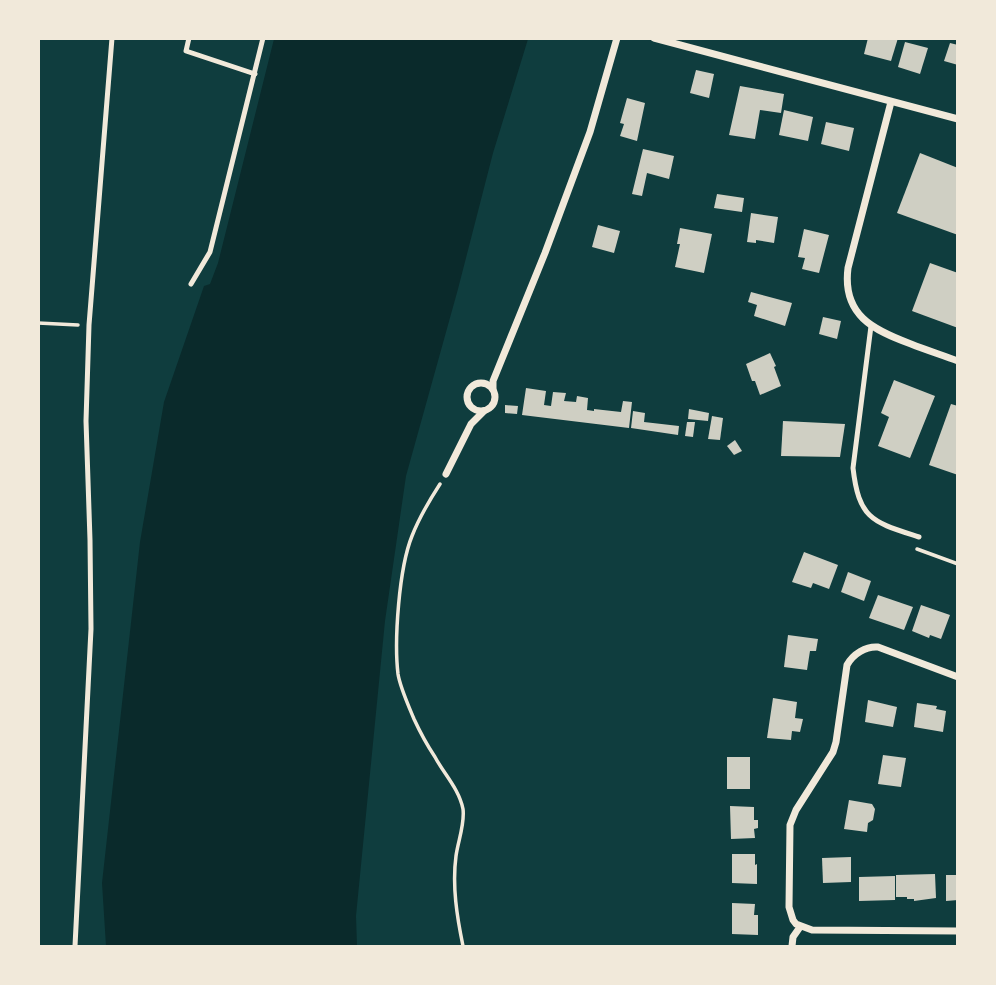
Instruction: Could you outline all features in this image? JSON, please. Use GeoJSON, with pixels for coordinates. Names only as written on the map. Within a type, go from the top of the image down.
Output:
{"type":"FeatureCollection","features":[{"type":"Feature","properties":{"kind":"street"},"geometry":{"type":"LineString","coordinates":[[471,424],[495,401],[493,384],[590,132],[617,38]]}},
{"type":"Feature","properties":{"kind":"street"},"geometry":{"type":"LineString","coordinates":[[654,38],[957,119]]}},
{"type":"Feature","properties":{"kind":"street"},"geometry":{"type":"LineString","coordinates":[[891,102],[857,229],[847,286],[860,317],[871,327],[885,335],[957,361]]}},
{"type":"Feature","properties":{"kind":"street"},"geometry":{"type":"LineString","coordinates":[[446,474],[471,424],[468,391],[474,384],[491,380],[497,373]]}},
{"type":"Feature","properties":{"kind":"street"},"geometry":{"type":"LineString","coordinates":[[483,383],[493,389]]}},
{"type":"Feature","properties":{"kind":"street"},"geometry":{"type":"LineString","coordinates":[[471,408],[484,411]]}},
{"type":"Feature","properties":{"kind":"street"},"geometry":{"type":"LineString","coordinates":[[957,677],[878,647],[867,649],[849,660],[833,752],[796,810],[790,825],[789,908],[793,920],[800,927],[812,930],[957,931]]}},
{"type":"Feature","properties":{"kind":"street"},"geometry":{"type":"LineString","coordinates":[[792,947],[793,937],[800,927]]}},
{"type":"Feature","properties":{"kind":"lane"},"geometry":{"type":"LineString","coordinates":[[75,947],[91,629],[86,421],[89,325],[112,38]]}},
{"type":"Feature","properties":{"kind":"lane"},"geometry":{"type":"LineString","coordinates":[[189,38],[186,51],[255,74]]}},
{"type":"Feature","properties":{"kind":"lane"},"geometry":{"type":"LineString","coordinates":[[191,284],[210,252],[263,38]]}},
{"type":"Feature","properties":{"kind":"lane"},"geometry":{"type":"LineString","coordinates":[[871,327],[854,455],[856,491],[863,508],[872,519],[919,537]]}},
{"type":"Feature","properties":{"kind":"path"},"geometry":{"type":"LineString","coordinates":[[38,323],[89,325]]}},
{"type":"Feature","properties":{"kind":"path"},"geometry":{"type":"LineString","coordinates":[[446,474],[425,507],[409,545],[399,608],[398,677],[414,719],[457,791],[463,807],[454,873],[456,908],[463,947]]}},
{"type":"Feature","properties":{"kind":"water"},"geometry":{"type":"Polygon","coordinates":[[[274,39],[528,39],[493,153],[406,476],[385,621],[356,916],[357,946],[106,946],[102,883],[140,542],[164,402],[204,286],[210,284],[218,263],[274,39]]]}},
{"type":"Feature","properties":{"kind":"building"},"geometry":{"type":"Polygon","coordinates":[[[868,38],[898,38],[891,61],[864,54],[868,38]]]}},
{"type":"Feature","properties":{"kind":"building"},"geometry":{"type":"Polygon","coordinates":[[[905,42],[928,48],[920,74],[898,67],[905,42]]]}},
{"type":"Feature","properties":{"kind":"building"},"geometry":{"type":"Polygon","coordinates":[[[950,43],[958,45],[958,65],[944,61],[950,43]]]}},
{"type":"Feature","properties":{"kind":"building"},"geometry":{"type":"Polygon","coordinates":[[[696,70],[714,74],[709,98],[690,93],[696,70]]]}},
{"type":"Feature","properties":{"kind":"building"},"geometry":{"type":"Polygon","coordinates":[[[740,86],[784,94],[781,113],[760,110],[755,139],[729,135],[740,86]]]}},
{"type":"Feature","properties":{"kind":"building"},"geometry":{"type":"Polygon","coordinates":[[[627,98],[645,103],[637,141],[620,136],[624,124],[620,123],[627,98]]]}},
{"type":"Feature","properties":{"kind":"building"},"geometry":{"type":"Polygon","coordinates":[[[784,110],[813,117],[808,141],[779,135],[784,110]]]}},
{"type":"Feature","properties":{"kind":"building"},"geometry":{"type":"Polygon","coordinates":[[[826,122],[854,128],[849,151],[821,144],[826,122]]]}},
{"type":"Feature","properties":{"kind":"building"},"geometry":{"type":"Polygon","coordinates":[[[643,149],[674,156],[669,179],[647,173],[642,196],[632,194],[643,149]]]}},
{"type":"Feature","properties":{"kind":"building"},"geometry":{"type":"Polygon","coordinates":[[[920,153],[958,168],[958,235],[897,213],[920,153]]]}},
{"type":"Feature","properties":{"kind":"building"},"geometry":{"type":"Polygon","coordinates":[[[717,194],[744,198],[742,212],[714,208],[717,194]]]}},
{"type":"Feature","properties":{"kind":"building"},"geometry":{"type":"Polygon","coordinates":[[[751,213],[778,217],[774,243],[756,240],[756,243],[747,242],[751,213]]]}},
{"type":"Feature","properties":{"kind":"building"},"geometry":{"type":"Polygon","coordinates":[[[598,225],[620,231],[614,253],[592,247],[598,225]]]}},
{"type":"Feature","properties":{"kind":"building"},"geometry":{"type":"Polygon","coordinates":[[[680,228],[712,234],[704,273],[675,267],[680,228]]]}},
{"type":"Feature","properties":{"kind":"building"},"geometry":{"type":"Polygon","coordinates":[[[804,229],[829,235],[819,273],[802,269],[805,258],[798,257],[804,229]]]}},
{"type":"Feature","properties":{"kind":"building"},"geometry":{"type":"Polygon","coordinates":[[[930,263],[958,273],[958,328],[912,311],[930,263]]]}},
{"type":"Feature","properties":{"kind":"building"},"geometry":{"type":"Polygon","coordinates":[[[751,292],[792,303],[785,326],[754,316],[757,305],[748,302],[751,292]]]}},
{"type":"Feature","properties":{"kind":"building"},"geometry":{"type":"Polygon","coordinates":[[[823,317],[841,321],[837,339],[819,334],[823,317]]]}},
{"type":"Feature","properties":{"kind":"building"},"geometry":{"type":"Polygon","coordinates":[[[770,353],[781,386],[760,395],[746,364],[770,353]]]}},
{"type":"Feature","properties":{"kind":"building"},"geometry":{"type":"Polygon","coordinates":[[[894,380],[935,396],[910,458],[878,446],[889,417],[881,413],[894,380]]]}},
{"type":"Feature","properties":{"kind":"building"},"geometry":{"type":"Polygon","coordinates":[[[526,388],[546,391],[544,405],[551,406],[553,392],[566,393],[564,401],[576,402],[577,396],[588,398],[587,410],[594,411],[621,412],[623,401],[632,402],[629,428],[522,415],[526,388]]]}},
{"type":"Feature","properties":{"kind":"building"},"geometry":{"type":"Polygon","coordinates":[[[951,404],[958,406],[958,475],[929,465],[951,404]]]}},
{"type":"Feature","properties":{"kind":"building"},"geometry":{"type":"Polygon","coordinates":[[[505,405],[518,406],[517,414],[505,413],[505,405]]]}},
{"type":"Feature","properties":{"kind":"building"},"geometry":{"type":"Polygon","coordinates":[[[689,409],[709,413],[708,421],[688,419],[689,409]]]}},
{"type":"Feature","properties":{"kind":"building"},"geometry":{"type":"Polygon","coordinates":[[[633,411],[645,413],[644,422],[679,426],[678,435],[631,428],[633,411]]]}},
{"type":"Feature","properties":{"kind":"building"},"geometry":{"type":"Polygon","coordinates":[[[712,416],[723,418],[720,440],[708,439],[712,416]]]}},
{"type":"Feature","properties":{"kind":"building"},"geometry":{"type":"Polygon","coordinates":[[[783,421],[845,424],[840,457],[781,456],[783,421]]]}},
{"type":"Feature","properties":{"kind":"building"},"geometry":{"type":"Polygon","coordinates":[[[687,422],[695,422],[693,437],[685,436],[687,422]]]}},
{"type":"Feature","properties":{"kind":"building"},"geometry":{"type":"Polygon","coordinates":[[[735,440],[742,451],[734,455],[727,446],[735,440]]]}},
{"type":"Feature","properties":{"kind":"building"},"geometry":{"type":"Polygon","coordinates":[[[804,552],[838,565],[829,589],[813,583],[811,588],[792,582],[804,552]]]}},
{"type":"Feature","properties":{"kind":"building"},"geometry":{"type":"Polygon","coordinates":[[[848,572],[871,581],[864,601],[841,592],[848,572]]]}},
{"type":"Feature","properties":{"kind":"building"},"geometry":{"type":"Polygon","coordinates":[[[878,595],[913,607],[904,630],[869,618],[878,595]]]}},
{"type":"Feature","properties":{"kind":"building"},"geometry":{"type":"Polygon","coordinates":[[[921,605],[950,615],[941,639],[930,635],[929,638],[912,631],[921,605]]]}},
{"type":"Feature","properties":{"kind":"building"},"geometry":{"type":"Polygon","coordinates":[[[788,635],[818,639],[816,651],[810,651],[807,670],[784,667],[788,635]]]}},
{"type":"Feature","properties":{"kind":"building"},"geometry":{"type":"Polygon","coordinates":[[[773,698],[797,702],[795,718],[803,719],[800,732],[792,731],[791,740],[767,738],[773,698]]]}},
{"type":"Feature","properties":{"kind":"building"},"geometry":{"type":"Polygon","coordinates":[[[868,700],[897,707],[893,727],[865,722],[868,700]]]}},
{"type":"Feature","properties":{"kind":"building"},"geometry":{"type":"Polygon","coordinates":[[[917,703],[937,706],[936,709],[946,711],[943,732],[914,727],[917,703]]]}},
{"type":"Feature","properties":{"kind":"building"},"geometry":{"type":"Polygon","coordinates":[[[883,755],[906,758],[901,787],[878,784],[883,755]]]}},
{"type":"Feature","properties":{"kind":"building"},"geometry":{"type":"Polygon","coordinates":[[[727,757],[750,757],[750,789],[727,789],[727,757]]]}},
{"type":"Feature","properties":{"kind":"building"},"geometry":{"type":"Polygon","coordinates":[[[849,800],[872,804],[875,809],[867,832],[844,829],[849,800]]]}},
{"type":"Feature","properties":{"kind":"building"},"geometry":{"type":"Polygon","coordinates":[[[730,806],[754,807],[754,820],[758,820],[758,828],[754,829],[755,838],[731,839],[730,806]]]}},
{"type":"Feature","properties":{"kind":"building"},"geometry":{"type":"Polygon","coordinates":[[[732,854],[755,854],[757,884],[732,883],[732,854]]]}},
{"type":"Feature","properties":{"kind":"building"},"geometry":{"type":"Polygon","coordinates":[[[851,857],[851,882],[823,883],[822,858],[851,857]]]}},
{"type":"Feature","properties":{"kind":"building"},"geometry":{"type":"Polygon","coordinates":[[[935,874],[936,898],[914,901],[907,897],[896,897],[896,875],[935,874]]]}},
{"type":"Feature","properties":{"kind":"building"},"geometry":{"type":"Polygon","coordinates":[[[946,875],[958,875],[958,900],[946,901],[946,875]]]}},
{"type":"Feature","properties":{"kind":"building"},"geometry":{"type":"Polygon","coordinates":[[[895,876],[895,900],[859,901],[859,877],[895,876]]]}},
{"type":"Feature","properties":{"kind":"building"},"geometry":{"type":"Polygon","coordinates":[[[732,903],[755,904],[758,935],[732,934],[732,903]]]}}]}
